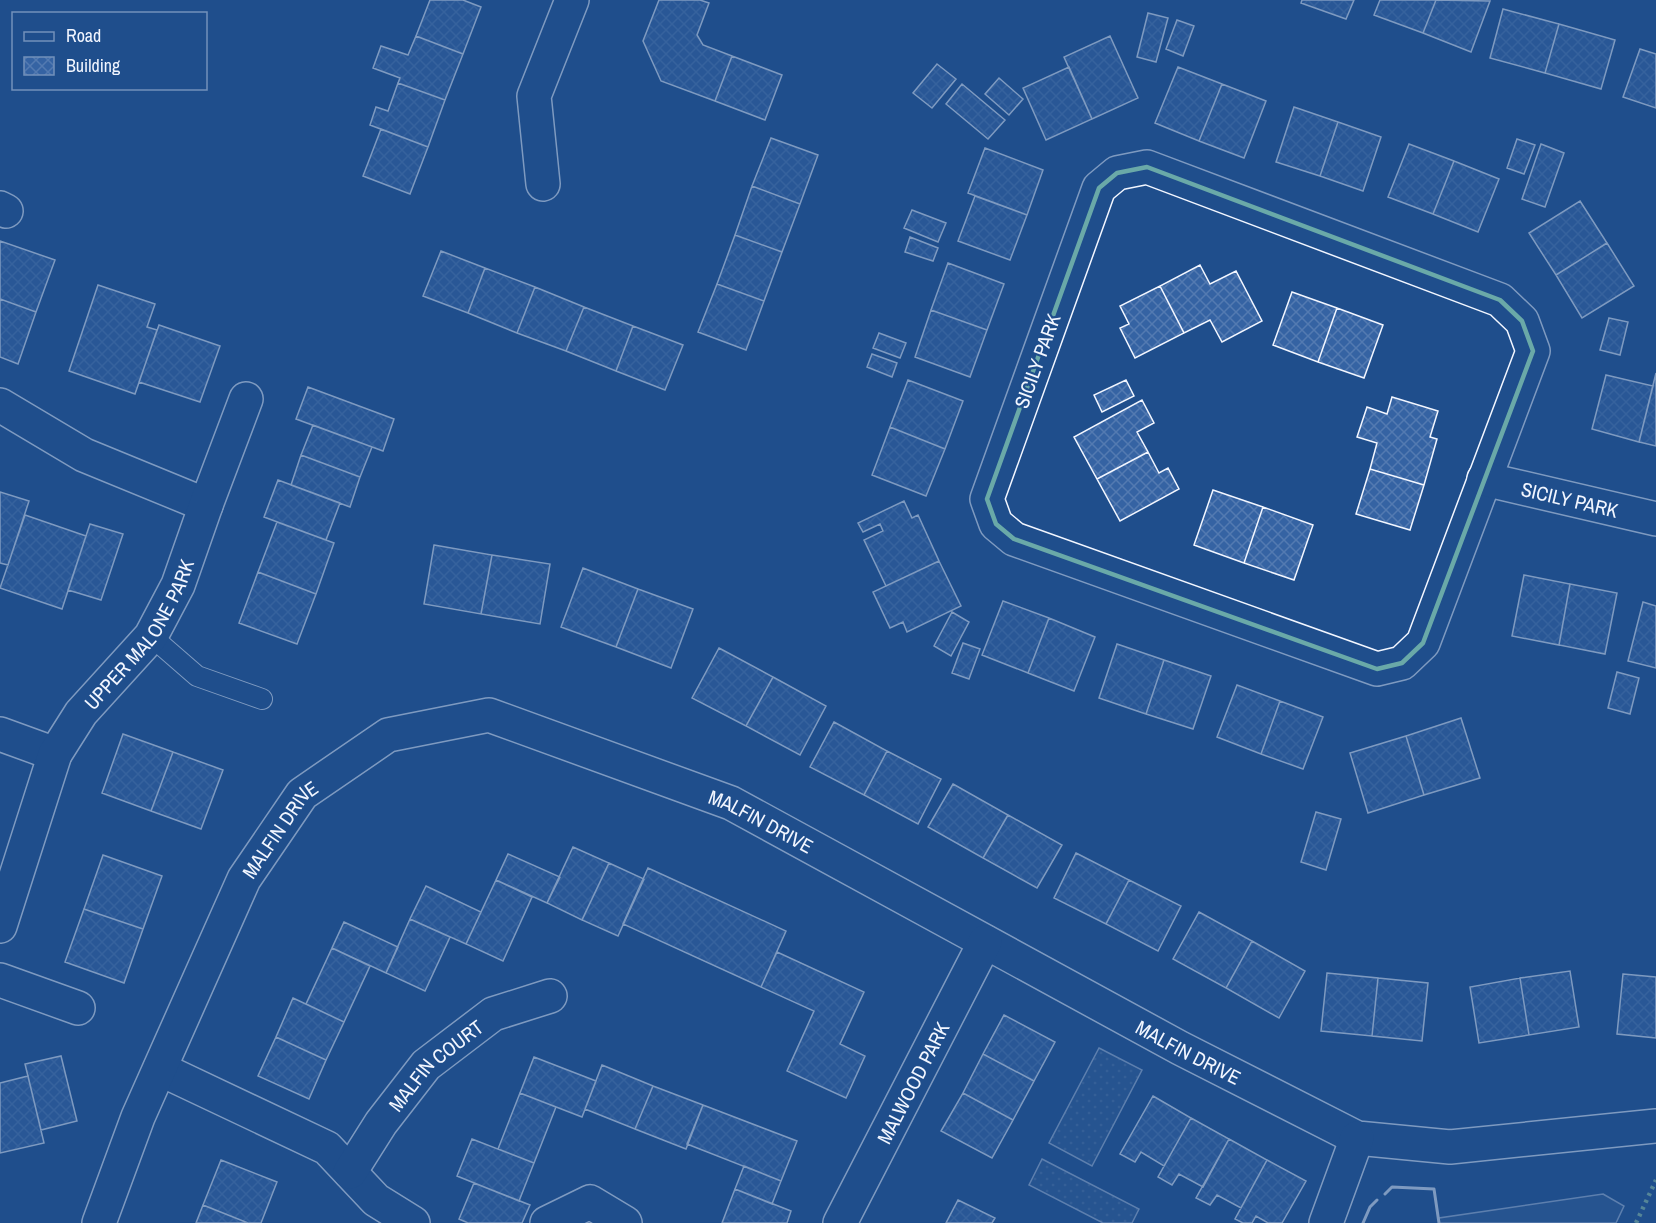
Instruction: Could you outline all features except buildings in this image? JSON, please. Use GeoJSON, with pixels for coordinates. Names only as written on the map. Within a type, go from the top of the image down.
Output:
{"type":"FeatureCollection","features":[{"type":"Feature","properties":{"kind":"street"},"geometry":{"type":"LineString","coordinates":[[543,184],[534,96],[572,0]]}},
{"type":"Feature","properties":{"kind":"street","name":"SICILY PARK"},"geometry":{"type":"LineString","coordinates":[[1147,167],[1500,300],[1521,321],[1533,351],[1484,479],[1423,643],[1402,663],[1377,669],[1014,539],[996,524],[987,499],[1099,188],[1117,173],[1147,167]]}},
{"type":"Feature","properties":{"kind":"street","name":"UPPER MALONE PARK"},"geometry":{"type":"LineString","coordinates":[[0,926],[55,754],[81,712],[151,636],[178,585],[246,399]]}},
{"type":"Feature","properties":{"kind":"street"},"geometry":{"type":"LineString","coordinates":[[0,405],[84,455],[206,505]]}},
{"type":"Feature","properties":{"kind":"street","name":"SICILY PARK"},"geometry":{"type":"LineString","coordinates":[[1484,479],[1656,519]]}},
{"type":"Feature","properties":{"kind":"street","name":"MALFIN DRIVE"},"geometry":{"type":"LineString","coordinates":[[99,1223],[138,1117],[244,879],[302,794],[388,735],[489,715],[731,803],[1180,1048],[1357,1138],[1450,1147],[1656,1125]]}},
{"type":"Feature","properties":{"kind":"street"},"geometry":{"type":"LineString","coordinates":[[0,734],[55,754]]}},
{"type":"Feature","properties":{"kind":"street","name":"MALWOOD PARK"},"geometry":{"type":"LineString","coordinates":[[840,1223],[985,942]]}},
{"type":"Feature","properties":{"kind":"street"},"geometry":{"type":"LineString","coordinates":[[0,980],[78,1008]]}},
{"type":"Feature","properties":{"kind":"street","name":"MALFIN COURT"},"geometry":{"type":"LineString","coordinates":[[350,1172],[381,1123],[426,1065],[493,1014],[550,996]]}},
{"type":"Feature","properties":{"kind":"street"},"geometry":{"type":"LineString","coordinates":[[160,1069],[327,1148],[376,1200],[412,1223]]}},
{"type":"Feature","properties":{"kind":"street"},"geometry":{"type":"LineString","coordinates":[[1326,1223],[1357,1138]]}},
{"type":"Feature","properties":{"kind":"street"},"geometry":{"type":"LineString","coordinates":[[547,1223],[590,1202],[625,1223]]}},
{"type":"Feature","properties":{"kind":"lane"},"geometry":{"type":"LineString","coordinates":[[151,636],[198,676],[262,699]]}},
{"type":"Feature","properties":{"kind":"highlighted area"},"geometry":{"type":"Polygon","coordinates":[[[1147,167],[1500,300],[1522,321],[1533,351],[1423,643],[1402,663],[1377,669],[1014,539],[996,524],[987,499],[1099,188],[1117,173],[1147,167]]]}},
{"type":"Feature","properties":{"kind":"shaded area"},"geometry":{"type":"Polygon","coordinates":[[[1099,1048],[1142,1070],[1092,1166],[1049,1143],[1099,1048]]]}},
{"type":"Feature","properties":{"kind":"shaded area"},"geometry":{"type":"Polygon","coordinates":[[[1042,1159],[1139,1209],[1132,1223],[1103,1223],[1029,1185],[1042,1159]]]}},
{"type":"Feature","properties":{"kind":"shaded area"},"geometry":{"type":"Polygon","coordinates":[[[1603,1194],[1624,1206],[1616,1223],[1439,1223],[1439,1218],[1603,1194]]]}},
{"type":"Feature","properties":{"kind":"hedge"},"geometry":{"type":"LineString","coordinates":[[1636,1223],[1656,1180]]}},
{"type":"Feature","properties":{"kind":"wall"},"geometry":{"type":"LineString","coordinates":[[1385,1194],[1392,1187],[1434,1189],[1439,1223]]}},
{"type":"Feature","properties":{"kind":"wall"},"geometry":{"type":"LineString","coordinates":[[1363,1223],[1370,1207],[1377,1200]]}}]}
